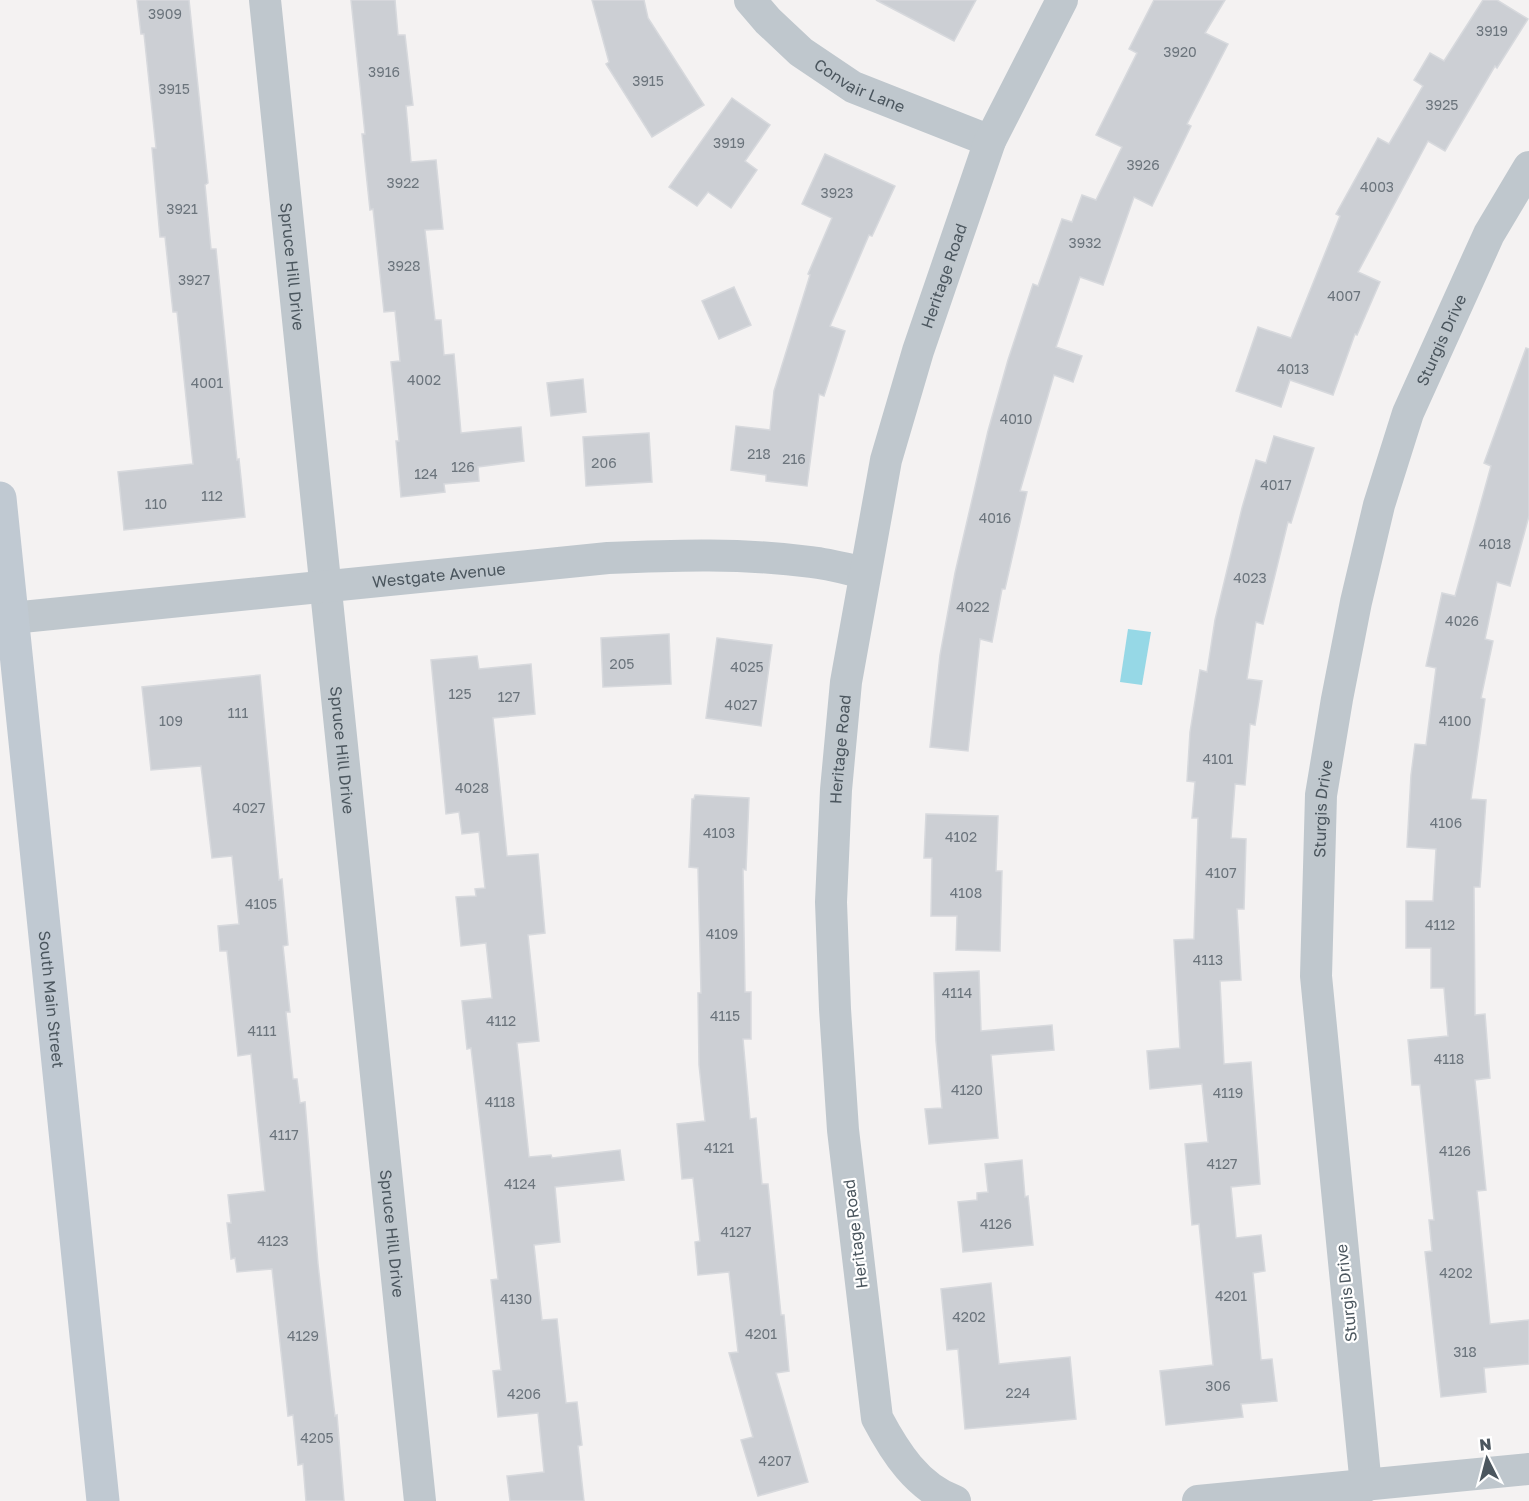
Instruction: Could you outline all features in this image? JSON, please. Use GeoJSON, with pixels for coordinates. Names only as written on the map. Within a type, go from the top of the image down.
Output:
{"type":"FeatureCollection","features":[{"type":"Feature","properties":{"kind":"street","name":"Spruce Hill Drive"},"geometry":{"type":"LineString","coordinates":[[266,0],[420,1501]]}},
{"type":"Feature","properties":{"kind":"street","name":"Convair Lane"},"geometry":{"type":"LineString","coordinates":[[750,0],[768,21],[801,52],[853,87],[990,141]]}},
{"type":"Feature","properties":{"kind":"street","name":"Heritage Road"},"geometry":{"type":"LineString","coordinates":[[955,1501],[918,1478],[893,1449],[877,1418],[843,1130],[835,1009],[831,902],[836,790],[846,682],[886,460],[918,351],[990,141],[1062,0]]}},
{"type":"Feature","properties":{"kind":"street","name":"Sturgis Drive"},"geometry":{"type":"LineString","coordinates":[[1366,1486],[1316,976],[1321,795],[1337,699],[1359,591],[1379,505],[1408,413],[1489,234],[1529,167]]}},
{"type":"Feature","properties":{"kind":"street","name":"South Main Street"},"geometry":{"type":"LineString","coordinates":[[0,498],[104,1501]]}},
{"type":"Feature","properties":{"kind":"street","name":"Westgate Avenue"},"geometry":{"type":"LineString","coordinates":[[12,618],[608,558],[687,554],[747,556],[813,562],[865,573]]}},
{"type":"Feature","properties":{"kind":"street"},"geometry":{"type":"LineString","coordinates":[[1198,1501],[1529,1469]]}},
{"type":"Feature","properties":{"kind":"water"},"geometry":{"type":"Polygon","coordinates":[[[1128,629],[1151,632],[1142,685],[1120,682],[1128,629]]]}},
{"type":"Feature","properties":{"kind":"building"},"geometry":{"type":"Polygon","coordinates":[[[137,0],[189,0],[208,183],[205,185],[211,249],[216,249],[237,460],[239,459],[245,517],[124,530],[118,472],[193,464],[177,312],[173,312],[165,237],[160,237],[152,148],[156,148],[144,34],[141,34],[137,0]]]}},
{"type":"Feature","properties":{"kind":"building"},"geometry":{"type":"Polygon","coordinates":[[[351,0],[395,0],[398,35],[405,35],[413,105],[406,106],[411,162],[436,160],[443,229],[425,230],[435,320],[441,320],[444,355],[454,354],[461,433],[521,427],[524,461],[478,467],[479,481],[444,484],[445,492],[401,497],[396,441],[399,441],[391,362],[400,361],[395,311],[384,312],[373,209],[370,210],[362,134],[365,134],[351,0]]]}},
{"type":"Feature","properties":{"kind":"building"},"geometry":{"type":"Polygon","coordinates":[[[592,0],[644,0],[648,18],[704,105],[652,137],[606,64],[609,62],[592,0]]]}},
{"type":"Feature","properties":{"kind":"building"},"geometry":{"type":"Polygon","coordinates":[[[876,0],[976,0],[954,41],[876,0]]]}},
{"type":"Feature","properties":{"kind":"building"},"geometry":{"type":"Polygon","coordinates":[[[1154,0],[1225,0],[1205,33],[1228,44],[1187,124],[1191,126],[1152,206],[1134,197],[1103,285],[1080,277],[1056,347],[1082,356],[1073,382],[1054,375],[1020,491],[1027,492],[1005,589],[1002,589],[992,642],[980,639],[968,751],[930,747],[940,655],[955,573],[988,431],[1008,360],[1033,284],[1038,286],[1062,219],[1072,222],[1082,195],[1096,200],[1122,147],[1096,135],[1137,53],[1129,49],[1154,0]]]}},
{"type":"Feature","properties":{"kind":"building"},"geometry":{"type":"Polygon","coordinates":[[[1483,0],[1497,0],[1528,19],[1497,68],[1495,66],[1445,151],[1428,141],[1358,272],[1380,282],[1357,335],[1355,334],[1333,395],[1290,380],[1281,407],[1236,391],[1258,327],[1291,338],[1340,216],[1336,214],[1378,138],[1389,144],[1423,86],[1414,80],[1430,53],[1444,61],[1483,0]]]}},
{"type":"Feature","properties":{"kind":"building"},"geometry":{"type":"Polygon","coordinates":[[[732,98],[770,125],[745,161],[757,170],[731,208],[708,192],[697,206],[669,187],[732,98]]]}},
{"type":"Feature","properties":{"kind":"building"},"geometry":{"type":"Polygon","coordinates":[[[825,154],[895,186],[872,236],[869,235],[830,326],[845,331],[824,396],[819,394],[807,486],[766,481],[766,475],[731,470],[736,426],[770,430],[774,391],[810,275],[808,274],[832,218],[802,204],[825,154]]]}},
{"type":"Feature","properties":{"kind":"building"},"geometry":{"type":"Polygon","coordinates":[[[734,287],[751,325],[719,339],[702,301],[734,287]]]}},
{"type":"Feature","properties":{"kind":"building"},"geometry":{"type":"Polygon","coordinates":[[[1526,348],[1529,349],[1529,516],[1510,586],[1497,582],[1485,639],[1493,641],[1481,698],[1485,699],[1471,799],[1486,800],[1480,887],[1474,887],[1475,1015],[1485,1014],[1490,1078],[1475,1080],[1486,1190],[1477,1191],[1490,1324],[1529,1320],[1529,1364],[1484,1368],[1486,1392],[1441,1397],[1425,1252],[1432,1251],[1429,1220],[1434,1220],[1420,1085],[1412,1085],[1408,1040],[1448,1036],[1444,988],[1431,988],[1431,948],[1406,948],[1406,901],[1433,901],[1436,849],[1407,847],[1411,775],[1415,744],[1426,745],[1436,668],[1426,666],[1442,593],[1455,596],[1491,466],[1484,463],[1526,348]]]}},
{"type":"Feature","properties":{"kind":"building"},"geometry":{"type":"Polygon","coordinates":[[[583,379],[586,412],[551,416],[547,383],[583,379]]]}},
{"type":"Feature","properties":{"kind":"building"},"geometry":{"type":"Polygon","coordinates":[[[649,433],[652,482],[586,486],[583,437],[649,433]]]}},
{"type":"Feature","properties":{"kind":"building"},"geometry":{"type":"Polygon","coordinates":[[[1274,436],[1314,448],[1291,523],[1288,522],[1263,624],[1256,622],[1247,679],[1262,681],[1255,725],[1250,724],[1245,785],[1235,784],[1231,838],[1246,839],[1244,909],[1237,909],[1241,980],[1220,981],[1224,1064],[1251,1062],[1260,1184],[1231,1187],[1236,1238],[1261,1235],[1265,1271],[1253,1273],[1261,1360],[1272,1359],[1277,1401],[1241,1404],[1243,1417],[1166,1425],[1160,1371],[1213,1365],[1199,1224],[1192,1225],[1185,1144],[1208,1142],[1202,1084],[1150,1089],[1147,1051],[1180,1048],[1174,940],[1194,939],[1198,818],[1192,818],[1195,782],[1187,781],[1190,732],[1200,670],[1207,672],[1215,620],[1242,508],[1256,460],[1266,463],[1274,436]]]}},
{"type":"Feature","properties":{"kind":"building"},"geometry":{"type":"Polygon","coordinates":[[[669,634],[671,684],[603,687],[601,638],[669,634]]]}},
{"type":"Feature","properties":{"kind":"building"},"geometry":{"type":"Polygon","coordinates":[[[717,638],[772,645],[761,726],[706,718],[717,638]]]}},
{"type":"Feature","properties":{"kind":"building"},"geometry":{"type":"Polygon","coordinates":[[[477,656],[479,669],[531,664],[535,714],[493,718],[507,856],[538,854],[545,933],[528,935],[539,1041],[517,1043],[529,1157],[551,1155],[552,1158],[620,1150],[624,1180],[555,1187],[560,1242],[534,1245],[542,1320],[557,1319],[566,1403],[577,1402],[582,1445],[578,1446],[584,1501],[510,1501],[507,1476],[544,1472],[538,1413],[498,1417],[493,1371],[501,1370],[491,1280],[498,1279],[471,1048],[467,1049],[462,1001],[492,998],[486,943],[461,946],[456,897],[476,896],[475,889],[485,888],[479,832],[462,834],[459,812],[446,814],[431,660],[477,656]]]}},
{"type":"Feature","properties":{"kind":"building"},"geometry":{"type":"Polygon","coordinates":[[[260,675],[279,880],[282,879],[288,945],[283,946],[290,1012],[286,1012],[293,1079],[297,1079],[300,1103],[305,1102],[318,1264],[335,1416],[337,1415],[344,1501],[306,1501],[303,1464],[298,1465],[293,1415],[288,1416],[272,1269],[237,1272],[235,1258],[231,1259],[227,1223],[231,1223],[228,1195],[265,1191],[251,1054],[238,1056],[227,951],[220,951],[218,926],[239,924],[232,856],[212,858],[201,766],[151,770],[142,687],[260,675]]]}},
{"type":"Feature","properties":{"kind":"building"},"geometry":{"type":"Polygon","coordinates":[[[695,795],[749,798],[746,870],[743,869],[745,992],[751,992],[751,1039],[743,1039],[750,1119],[756,1118],[762,1184],[768,1184],[781,1315],[784,1315],[789,1371],[776,1373],[808,1482],[758,1496],[741,1440],[753,1437],[729,1353],[738,1352],[729,1272],[698,1275],[695,1242],[700,1241],[693,1178],[682,1179],[677,1124],[705,1121],[699,1065],[698,993],[701,993],[698,868],[689,867],[692,799],[695,795]]]}},
{"type":"Feature","properties":{"kind":"building"},"geometry":{"type":"Polygon","coordinates":[[[926,814],[998,816],[996,871],[1002,871],[1000,951],[956,950],[957,916],[931,916],[932,858],[924,858],[926,814]]]}},
{"type":"Feature","properties":{"kind":"building"},"geometry":{"type":"Polygon","coordinates":[[[979,971],[981,1031],[1052,1025],[1054,1050],[991,1055],[998,1138],[929,1144],[925,1109],[942,1108],[936,1041],[934,973],[979,971]]]}},
{"type":"Feature","properties":{"kind":"building"},"geometry":{"type":"Polygon","coordinates":[[[1022,1160],[1033,1245],[963,1252],[958,1202],[977,1200],[977,1193],[988,1192],[985,1164],[1022,1160]]]}},
{"type":"Feature","properties":{"kind":"building"},"geometry":{"type":"Polygon","coordinates":[[[991,1283],[999,1364],[1070,1357],[1076,1419],[965,1429],[958,1349],[947,1350],[941,1289],[991,1283]]]}}]}
